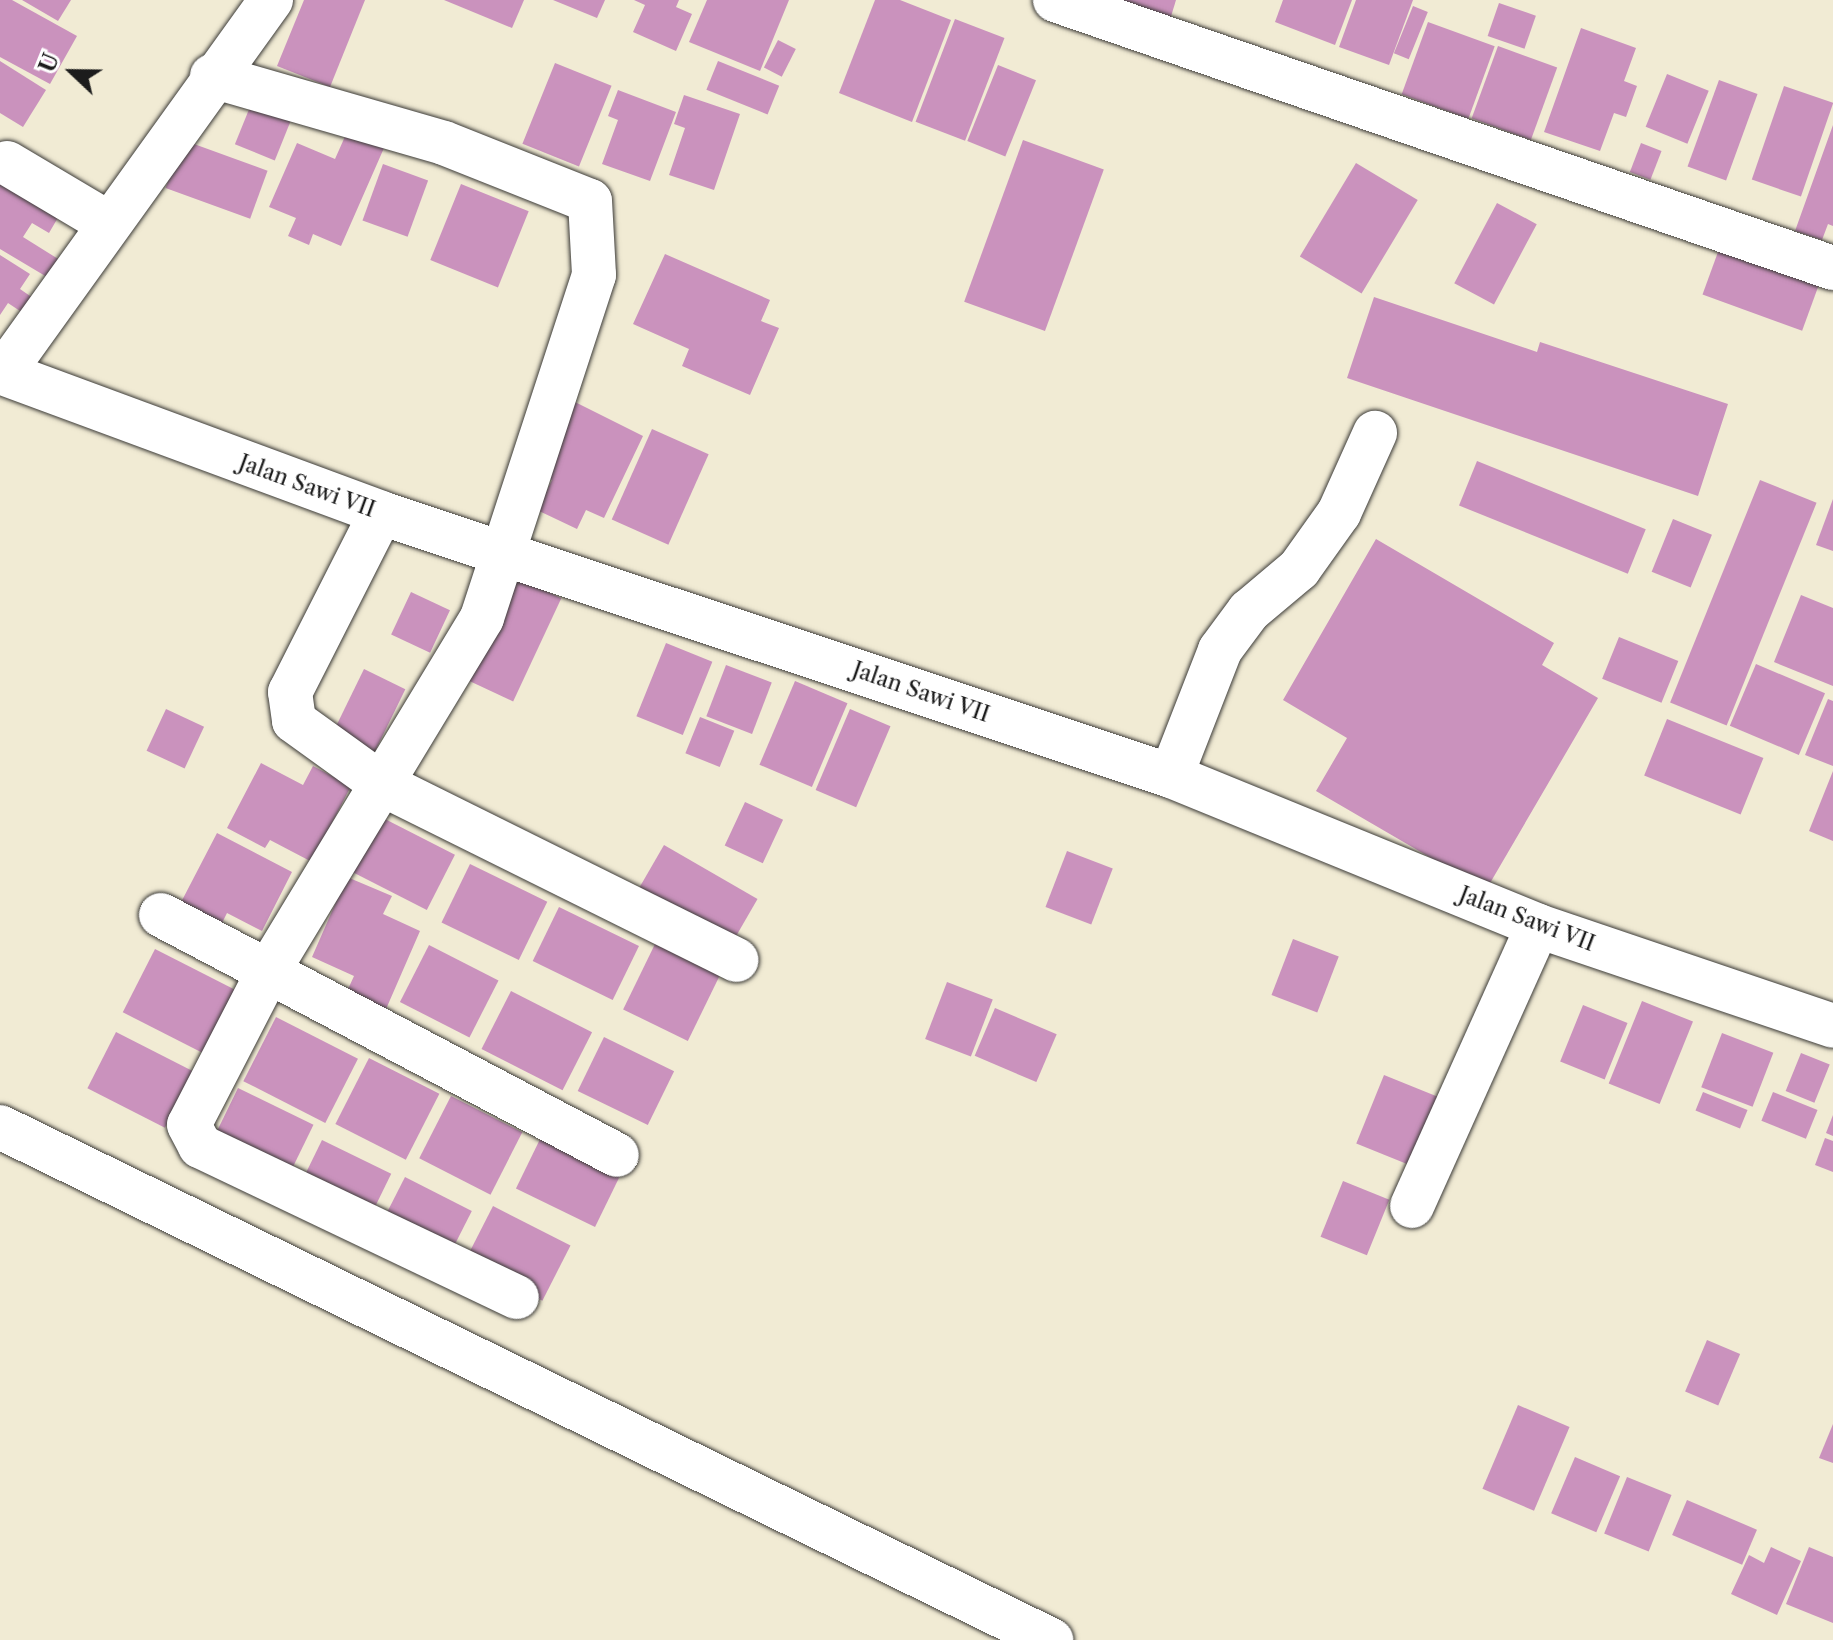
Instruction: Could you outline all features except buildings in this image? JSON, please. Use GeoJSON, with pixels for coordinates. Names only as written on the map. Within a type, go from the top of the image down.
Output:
{"type":"FeatureCollection","features":[{"type":"Feature","properties":{"kind":"street"},"geometry":{"type":"LineString","coordinates":[[7,163],[108,223],[212,76],[271,0]]}},
{"type":"Feature","properties":{"kind":"street"},"geometry":{"type":"LineString","coordinates":[[1055,0],[1833,268]]}},
{"type":"Feature","properties":{"kind":"street"},"geometry":{"type":"LineString","coordinates":[[212,76],[444,143],[590,201],[594,275],[482,618],[269,970],[189,1125],[191,1136],[200,1146],[517,1297]]}},
{"type":"Feature","properties":{"kind":"street","name":"Jalan Sawi VII"},"geometry":{"type":"LineString","coordinates":[[108,223],[3,373],[381,513],[504,551],[1171,776],[1538,926],[1833,1026]]}},
{"type":"Feature","properties":{"kind":"street"},"geometry":{"type":"LineString","coordinates":[[1171,776],[1220,650],[1249,611],[1299,569],[1339,513],[1375,433]]}},
{"type":"Feature","properties":{"kind":"street"},"geometry":{"type":"LineString","coordinates":[[381,513],[290,692],[289,706],[294,721],[380,783],[736,960]]}},
{"type":"Feature","properties":{"kind":"street"},"geometry":{"type":"LineString","coordinates":[[161,915],[617,1155]]}},
{"type":"Feature","properties":{"kind":"street"},"geometry":{"type":"LineString","coordinates":[[1412,1206],[1538,926]]}},
{"type":"Feature","properties":{"kind":"street"},"geometry":{"type":"LineString","coordinates":[[0,1127],[1051,1640]]}}]}
